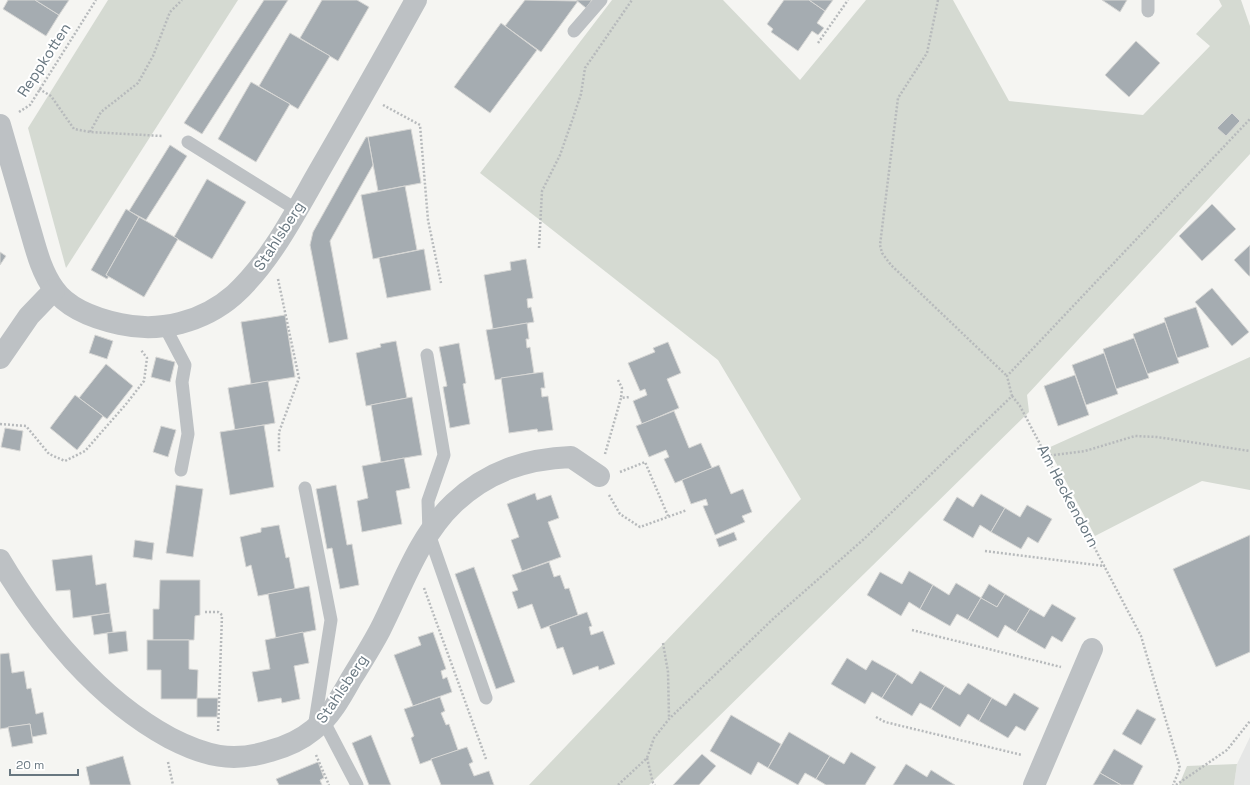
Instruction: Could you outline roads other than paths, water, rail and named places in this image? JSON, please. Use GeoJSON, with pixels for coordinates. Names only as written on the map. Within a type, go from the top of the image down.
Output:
{"type":"FeatureCollection","features":[{"type":"Feature","properties":{"kind":"street","name":"Stahlsberg"},"geometry":{"type":"LineString","coordinates":[[0,125],[40,264],[54,290],[72,306],[95,317],[123,325],[143,329],[165,327],[190,321],[209,312],[233,296],[255,274],[296,210],[416,0]]}},
{"type":"Feature","properties":{"kind":"street"},"geometry":{"type":"LineString","coordinates":[[0,358],[29,316],[54,290]]}},
{"type":"Feature","properties":{"kind":"street","name":"Stahlsberg"},"geometry":{"type":"LineString","coordinates":[[0,560],[24,599],[56,639],[103,690],[161,733],[191,749],[217,756],[252,757],[285,747],[314,728],[344,692],[379,632],[414,560],[429,534],[454,503],[483,481],[519,464],[541,459],[571,457],[599,476]]}},
{"type":"Feature","properties":{"kind":"street"},"geometry":{"type":"LineString","coordinates":[[1034,785],[1092,649]]}},
{"type":"Feature","properties":{"kind":"lane"},"geometry":{"type":"LineString","coordinates":[[574,31],[601,0]]}},
{"type":"Feature","properties":{"kind":"lane"},"geometry":{"type":"LineString","coordinates":[[188,142],[296,210]]}},
{"type":"Feature","properties":{"kind":"lane"},"geometry":{"type":"LineString","coordinates":[[165,327],[185,365],[182,382],[188,434],[181,470]]}},
{"type":"Feature","properties":{"kind":"lane"},"geometry":{"type":"LineString","coordinates":[[427,355],[444,455],[428,501],[429,534],[486,698]]}},
{"type":"Feature","properties":{"kind":"lane"},"geometry":{"type":"LineString","coordinates":[[305,488],[331,620],[314,728],[357,785]]}}]}
